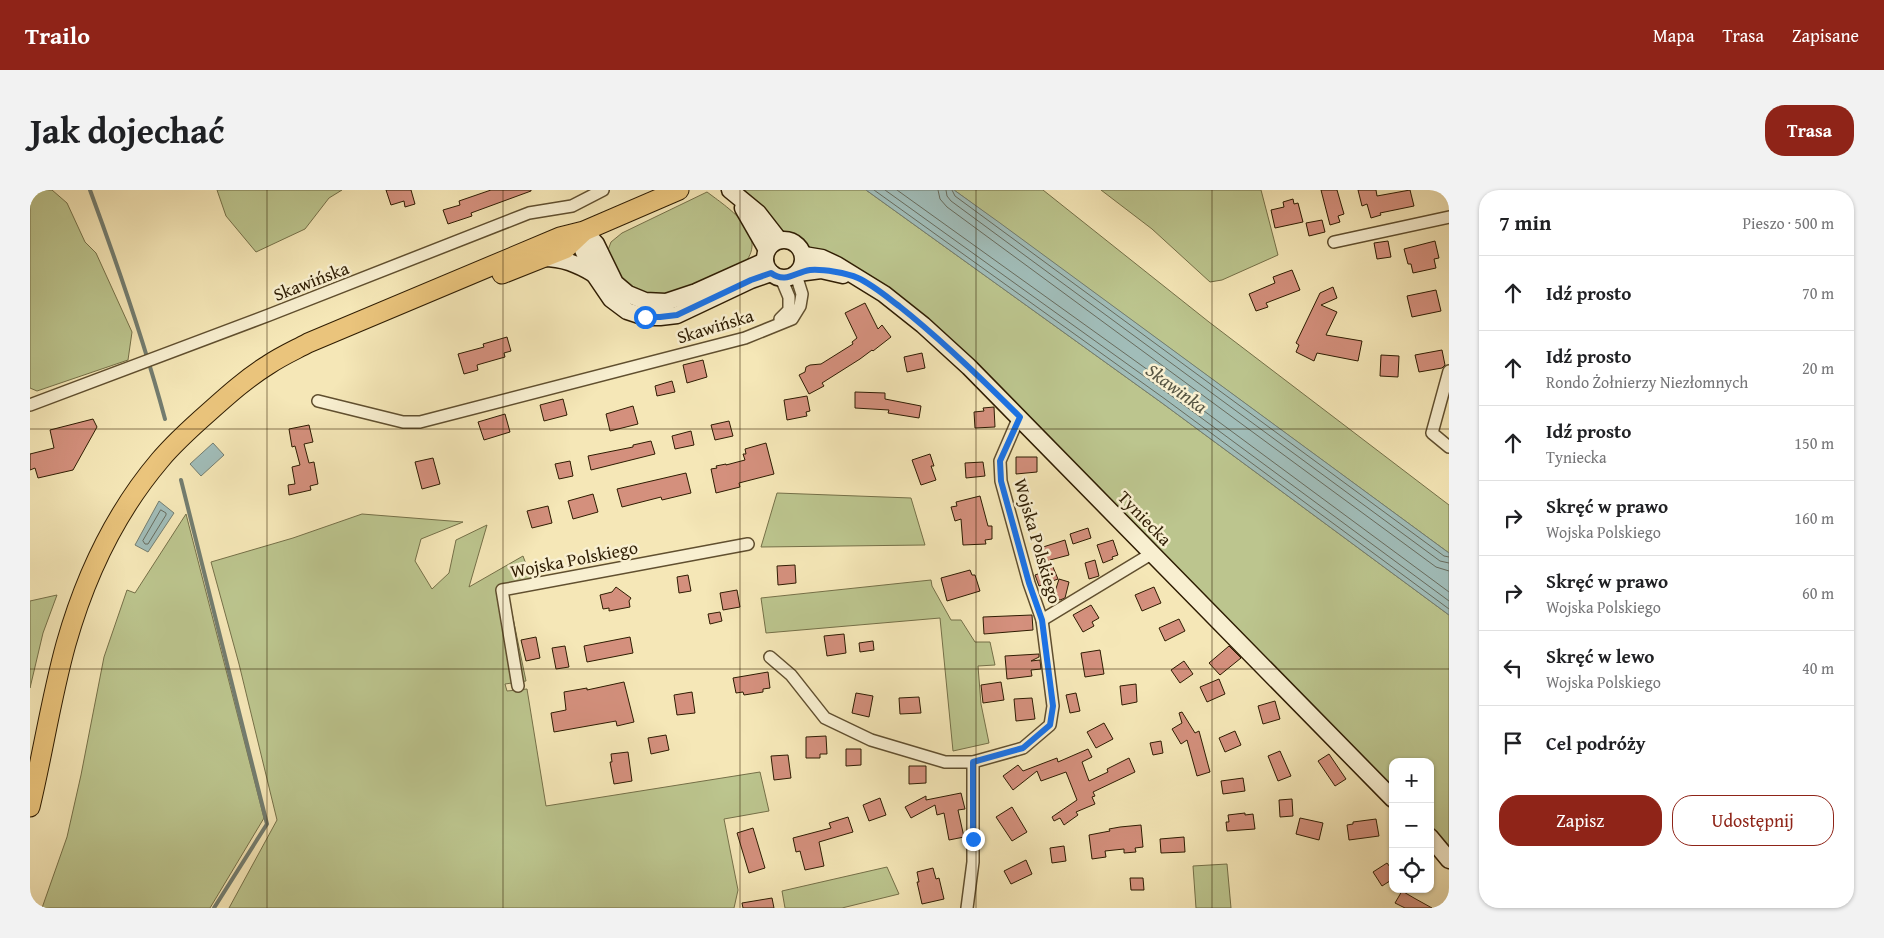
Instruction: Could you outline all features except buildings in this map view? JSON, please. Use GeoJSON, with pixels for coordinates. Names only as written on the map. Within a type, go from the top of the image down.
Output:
{"type":"FeatureCollection","features":[{"type":"Feature","properties":{"kind":"main road"},"geometry":{"type":"LineString","coordinates":[[30,807],[59,668],[79,600],[102,546],[116,522],[144,480],[161,458],[183,435],[234,390],[269,364],[308,343],[560,236],[584,231],[679,190]]}},
{"type":"Feature","properties":{"kind":"main road"},"geometry":{"type":"LineString","coordinates":[[393,308],[457,290],[565,249],[584,231]]}},
{"type":"Feature","properties":{"kind":"street","name":"Skawińska"},"geometry":{"type":"LineString","coordinates":[[30,405],[142,364],[529,213],[572,206],[603,190]]}},
{"type":"Feature","properties":{"kind":"street"},"geometry":{"type":"LineString","coordinates":[[733,192],[758,213],[780,264]]}},
{"type":"Feature","properties":{"kind":"street"},"geometry":{"type":"LineString","coordinates":[[1334,242],[1449,217]]}},
{"type":"Feature","properties":{"kind":"street"},"geometry":{"type":"LineString","coordinates":[[584,231],[583,250],[594,274],[611,299],[627,310],[645,317],[677,315],[751,280],[780,264],[792,241],[802,249],[804,262],[780,264],[666,302],[645,301],[628,294],[614,283],[596,244],[584,231]]}},
{"type":"Feature","properties":{"kind":"street","name":"Tyniecka"},"geometry":{"type":"LineString","coordinates":[[804,255],[822,258],[837,265],[884,294],[923,325],[969,366],[1389,795]]}},
{"type":"Feature","properties":{"kind":"street"},"geometry":{"type":"LineString","coordinates":[[542,258],[558,258],[578,265],[594,274]]}},
{"type":"Feature","properties":{"kind":"street","name":"Skawińska"},"geometry":{"type":"LineString","coordinates":[[318,401],[403,422],[420,422],[745,338],[773,327],[789,310],[789,297],[780,264]]}},
{"type":"Feature","properties":{"kind":"street","name":"Tyniecka"},"geometry":{"type":"LineString","coordinates":[[780,264],[858,278]]}},
{"type":"Feature","properties":{"kind":"street"},"geometry":{"type":"LineString","coordinates":[[1449,371],[1432,433],[1449,447]]}},
{"type":"Feature","properties":{"kind":"street","name":"Wojska Polskiego"},"geometry":{"type":"LineString","coordinates":[[770,657],[791,675],[825,718],[871,740],[945,762],[973,762],[1023,748],[1050,725],[1053,706],[1042,620],[1029,583],[1001,481],[1000,461],[1020,417]]}},
{"type":"Feature","properties":{"kind":"street","name":"Wojska Polskiego"},"geometry":{"type":"LineString","coordinates":[[518,686],[502,590],[748,544]]}},
{"type":"Feature","properties":{"kind":"street","name":"Wojska Polskiego"},"geometry":{"type":"LineString","coordinates":[[1042,620],[1151,554]]}},
{"type":"Feature","properties":{"kind":"street"},"geometry":{"type":"LineString","coordinates":[[967,908],[973,862],[973,762]]}},
{"type":"Feature","properties":{"kind":"street"},"geometry":{"type":"LineString","coordinates":[[1434,842],[1449,860]]}},
{"type":"Feature","properties":{"kind":"green space"},"geometry":{"type":"Polygon","coordinates":[[[30,190],[52,190],[67,203],[85,242],[96,253],[132,332],[128,360],[37,391],[30,388],[30,190]]]}},
{"type":"Feature","properties":{"kind":"green space"},"geometry":{"type":"Polygon","coordinates":[[[217,190],[342,190],[329,198],[305,229],[256,252],[226,216],[217,190]]]}},
{"type":"Feature","properties":{"kind":"green space"},"geometry":{"type":"Polygon","coordinates":[[[743,190],[866,190],[1162,403],[1449,615],[1449,846],[1434,834],[1434,758],[1389,758],[1389,789],[994,381],[808,248],[797,237],[778,229],[758,204],[743,190]]]}},
{"type":"Feature","properties":{"kind":"green space"},"geometry":{"type":"Polygon","coordinates":[[[954,190],[1043,190],[1209,322],[1449,505],[1449,553],[954,190]]]}},
{"type":"Feature","properties":{"kind":"green space"},"geometry":{"type":"Polygon","coordinates":[[[1101,190],[1261,190],[1278,255],[1222,280],[1210,282],[1152,229],[1101,190]]]}},
{"type":"Feature","properties":{"kind":"green space"},"geometry":{"type":"Polygon","coordinates":[[[707,192],[742,221],[748,230],[752,240],[752,250],[747,260],[690,287],[666,294],[651,295],[627,283],[614,267],[608,250],[611,242],[622,233],[707,192]]]}},
{"type":"Feature","properties":{"kind":"green space"},"geometry":{"type":"Polygon","coordinates":[[[777,493],[911,498],[925,545],[761,547],[777,493]]]}},
{"type":"Feature","properties":{"kind":"green space"},"geometry":{"type":"Polygon","coordinates":[[[186,514],[264,818],[210,908],[42,908],[67,837],[104,657],[127,590],[135,593],[186,514]]]}},
{"type":"Feature","properties":{"kind":"green space"},"geometry":{"type":"Polygon","coordinates":[[[362,514],[463,522],[421,539],[415,561],[432,589],[449,573],[456,540],[487,525],[469,587],[523,556],[535,588],[508,594],[526,681],[505,684],[507,691],[527,689],[546,806],[760,772],[769,811],[724,819],[738,890],[734,908],[229,908],[277,820],[239,664],[211,562],[293,538],[362,514]]]}},
{"type":"Feature","properties":{"kind":"green space"},"geometry":{"type":"Polygon","coordinates":[[[931,580],[932,586],[951,620],[961,620],[975,642],[990,642],[995,665],[978,666],[981,704],[989,743],[953,751],[940,618],[766,633],[761,598],[931,580]]]}},
{"type":"Feature","properties":{"kind":"green space"},"geometry":{"type":"Polygon","coordinates":[[[57,595],[43,633],[30,688],[30,601],[57,595]]]}},
{"type":"Feature","properties":{"kind":"green space"},"geometry":{"type":"Polygon","coordinates":[[[1227,864],[1231,908],[1196,908],[1193,866],[1227,864]]]}},
{"type":"Feature","properties":{"kind":"green space"},"geometry":{"type":"Polygon","coordinates":[[[887,867],[899,894],[842,908],[785,908],[782,891],[887,867]]]}},
{"type":"Feature","properties":{"kind":"water","name":"Skawinka"},"geometry":{"type":"Polygon","coordinates":[[[866,190],[954,190],[1000,223],[1449,553],[1449,615],[1162,403],[866,190]]]}},
{"type":"Feature","properties":{"kind":"water"},"geometry":{"type":"Polygon","coordinates":[[[213,443],[224,455],[201,476],[190,464],[213,443]]]}},
{"type":"Feature","properties":{"kind":"water"},"geometry":{"type":"Polygon","coordinates":[[[159,501],[174,513],[148,552],[135,545],[159,501]]]}},
{"type":"Feature","properties":{"kind":"waterway"},"geometry":{"type":"LineString","coordinates":[[90,190],[130,304],[165,419]]}},
{"type":"Feature","properties":{"kind":"waterway"},"geometry":{"type":"LineString","coordinates":[[181,480],[267,824],[214,908]]}},
{"type":"Feature","properties":{"kind":"route"},"geometry":{"type":"LineString","coordinates":[[645,317],[677,315],[751,280],[771,273],[782,278],[788,278],[809,270],[821,270],[858,278],[884,294],[923,325],[969,366],[1020,417],[1000,461],[1001,481],[1029,583],[1042,620],[1053,706],[1050,725],[1023,748],[973,762],[973,839]]}}]}
